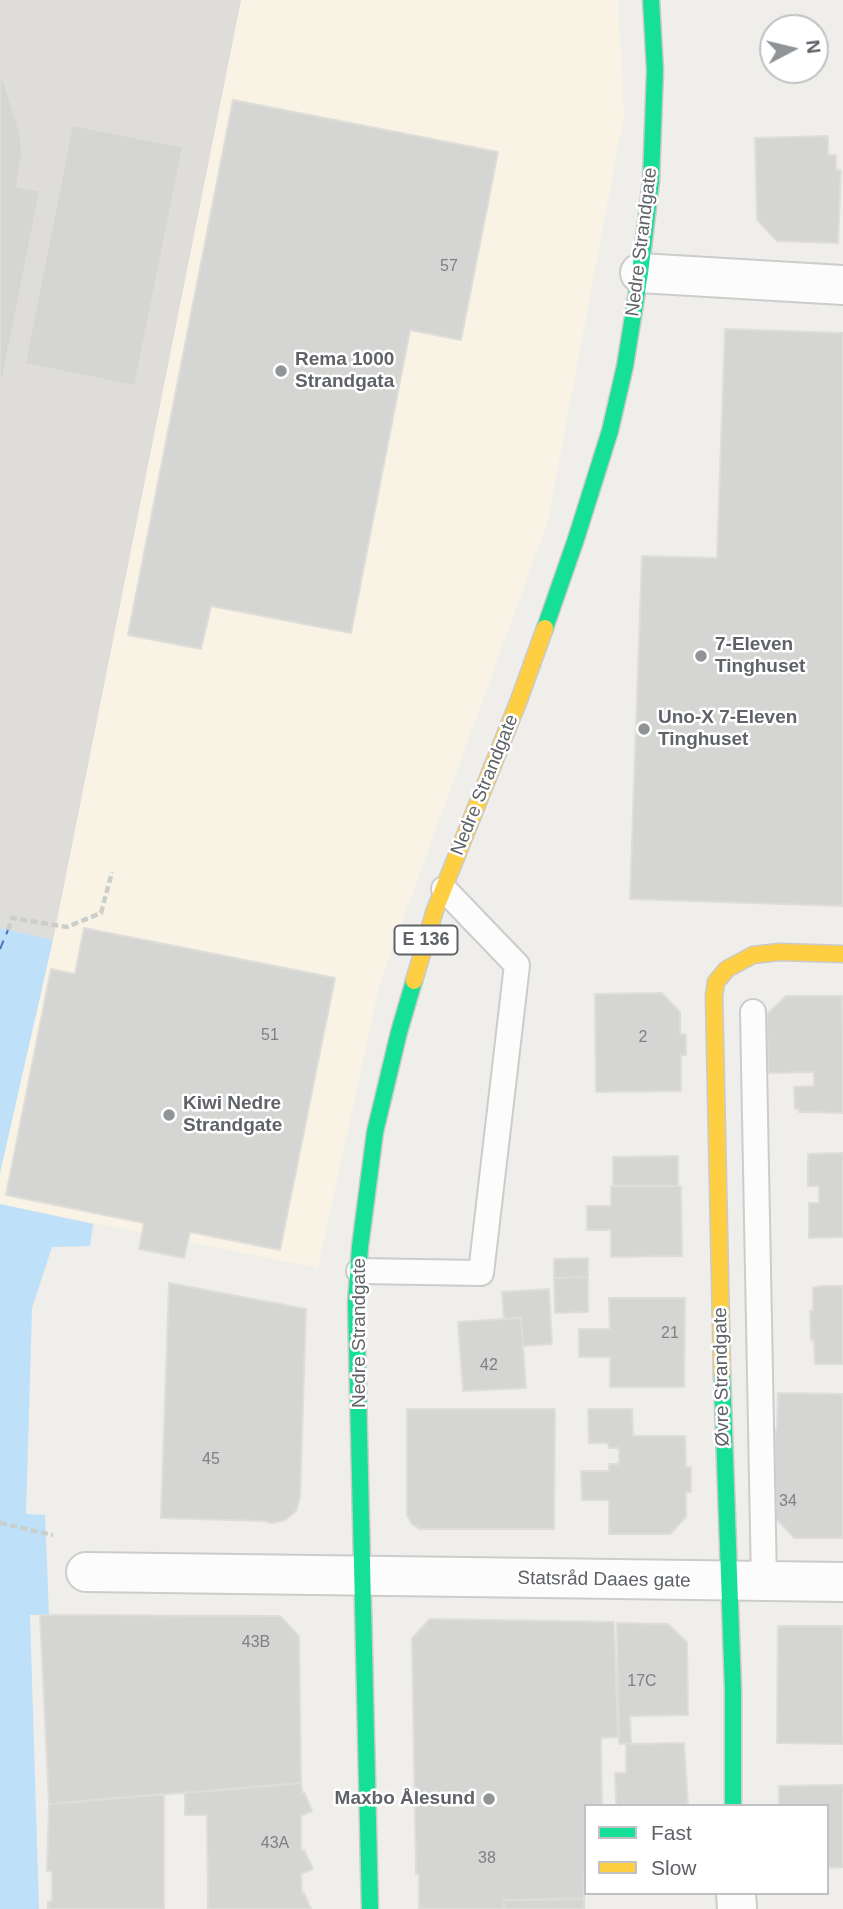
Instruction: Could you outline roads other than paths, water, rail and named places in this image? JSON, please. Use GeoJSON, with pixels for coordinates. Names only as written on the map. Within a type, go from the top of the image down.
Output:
{"type":"FeatureCollection","features":[{"type":"Feature","properties":{"kind":"main road","name":"Nedre Strandgate"},"geometry":{"type":"LineString","coordinates":[[370,1909],[356,1303],[375,1132],[399,1032],[435,910],[519,700],[610,432],[625,366],[640,273],[654,127],[655,70],[651,0]]}},
{"type":"Feature","properties":{"kind":"main road","name":"Øvre Strandgate"},"geometry":{"type":"LineString","coordinates":[[733,1804],[733,1690],[746,1582],[714,995],[716,982],[727,969],[741,959],[753,955],[779,952],[843,954]]}},
{"type":"Feature","properties":{"kind":"street"},"geometry":{"type":"LineString","coordinates":[[640,273],[843,285]]}},
{"type":"Feature","properties":{"kind":"street"},"geometry":{"type":"LineString","coordinates":[[86,1572],[364,1576]]}},
{"type":"Feature","properties":{"kind":"street","name":"Statsråd Daaes gate"},"geometry":{"type":"LineString","coordinates":[[364,1576],[843,1583]]}},
{"type":"Feature","properties":{"kind":"lane"},"geometry":{"type":"LineString","coordinates":[[359,1271],[481,1273],[517,965],[444,889]]}},
{"type":"Feature","properties":{"kind":"lane"},"geometry":{"type":"LineString","coordinates":[[746,1582],[753,1012]]}},
{"type":"Feature","properties":{"kind":"water"},"geometry":{"type":"Polygon","coordinates":[[[0,928],[53,940],[0,1173],[0,928]]]}},
{"type":"Feature","properties":{"kind":"water"},"geometry":{"type":"Polygon","coordinates":[[[0,1204],[93,1224],[90,1246],[52,1247],[32,1308],[26,1514],[45,1515],[49,1615],[30,1615],[39,1909],[0,1909],[0,1204]]]}},
{"type":"Feature","properties":{"kind":"place","name":"Rema 1000 Strandgata"},"geometry":{"type":"Point","coordinates":[281,371]}},
{"type":"Feature","properties":{"kind":"place","name":"7-Eleven Tinghuset"},"geometry":{"type":"Point","coordinates":[701,656]}},
{"type":"Feature","properties":{"kind":"place","name":"Uno-X 7-Eleven Tinghuset"},"geometry":{"type":"Point","coordinates":[644,729]}},
{"type":"Feature","properties":{"kind":"place","name":"Kiwi Nedre Strandgate"},"geometry":{"type":"Point","coordinates":[169,1115]}},
{"type":"Feature","properties":{"kind":"place","name":"Maxbo Ålesund"},"geometry":{"type":"Point","coordinates":[489,1799]}}]}
